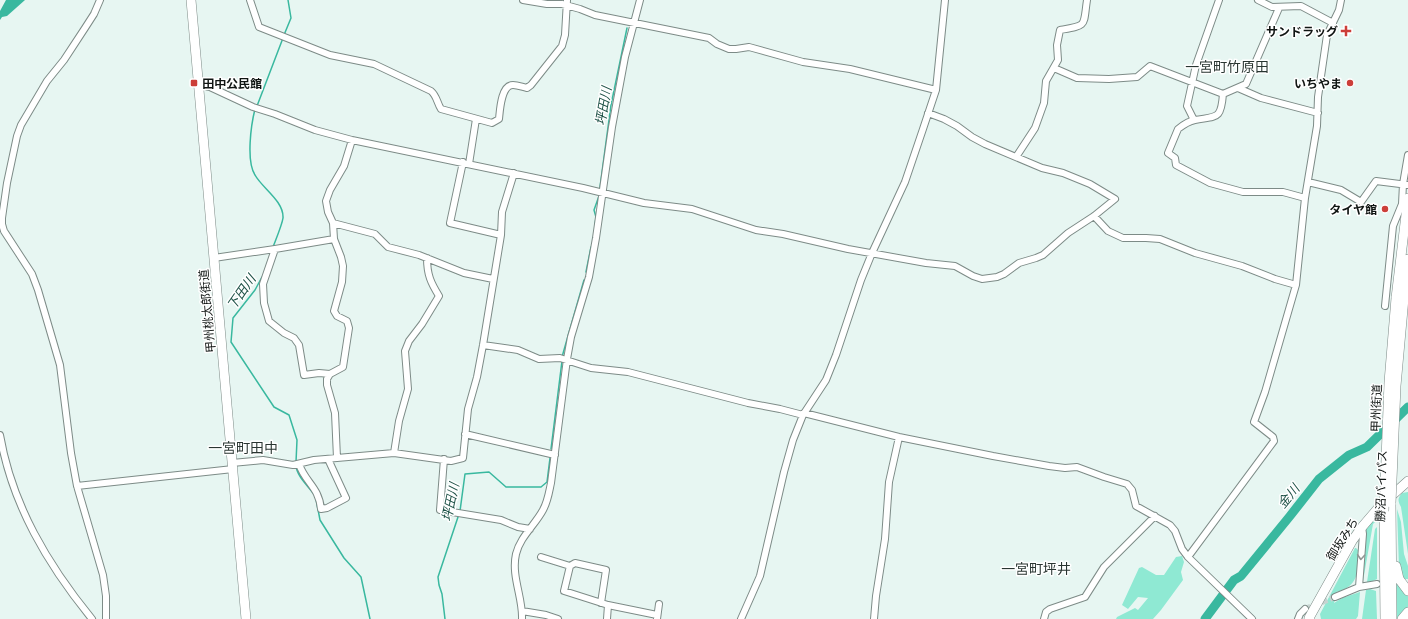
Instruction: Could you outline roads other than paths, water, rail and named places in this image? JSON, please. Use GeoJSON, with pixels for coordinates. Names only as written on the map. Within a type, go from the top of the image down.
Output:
{"type":"FeatureCollection","features":[{"type":"Feature","properties":{"kind":"highway","name":"甲州桃太郎街道"},"geometry":{"type":"LineString","coordinates":[[191,0],[246,619]]}},
{"type":"Feature","properties":{"kind":"highway","name":"甲州街道"},"geometry":{"type":"LineString","coordinates":[[1384,619],[1389,509],[1389,382],[1400,298],[1408,198]]}},
{"type":"Feature","properties":{"kind":"highway"},"geometry":{"type":"LineString","coordinates":[[1400,298],[1408,259]]}},
{"type":"Feature","properties":{"kind":"highway","name":"御坂みち"},"geometry":{"type":"LineString","coordinates":[[1310,619],[1309,618],[1352,541],[1362,527],[1380,506],[1405,486]]}},
{"type":"Feature","properties":{"kind":"highway"},"geometry":{"type":"LineString","coordinates":[[1389,509],[1394,523],[1397,573],[1402,585],[1408,585]]}},
{"type":"Feature","properties":{"kind":"highway","name":"勝沼バイパス"},"geometry":{"type":"LineString","coordinates":[[1389,509],[1392,619]]}},
{"type":"Feature","properties":{"kind":"highway"},"geometry":{"type":"LineString","coordinates":[[1402,619],[1408,612]]}},
{"type":"Feature","properties":{"kind":"street"},"geometry":{"type":"LineString","coordinates":[[100,0],[94,14],[64,60],[47,81],[21,125],[12,158],[2,218],[4,231],[32,274],[60,365],[71,454],[77,486],[104,575],[106,619]]}},
{"type":"Feature","properties":{"kind":"street"},"geometry":{"type":"LineString","coordinates":[[250,0],[259,27],[330,55],[374,64],[431,91],[435,94],[437,103],[441,109],[492,123],[499,119],[502,99],[509,86],[514,85],[526,88],[530,85],[562,46],[565,35],[567,3]]}},
{"type":"Feature","properties":{"kind":"street"},"geometry":{"type":"LineString","coordinates":[[523,0],[547,4],[567,3],[594,15],[709,38],[717,44],[729,49],[749,47],[803,62],[850,69],[936,90]]}},
{"type":"Feature","properties":{"kind":"street"},"geometry":{"type":"LineString","coordinates":[[522,619],[516,579],[516,555],[521,541],[543,510],[548,498],[555,455],[564,358],[589,277],[617,97],[625,57],[640,0]]}},
{"type":"Feature","properties":{"kind":"street"},"geometry":{"type":"LineString","coordinates":[[741,619],[760,576],[784,472],[793,440],[804,414],[826,380],[861,280],[905,182],[936,90],[945,0]]}},
{"type":"Feature","properties":{"kind":"street"},"geometry":{"type":"LineString","coordinates":[[1016,157],[1035,128],[1044,103],[1046,81],[1058,60],[1057,45],[1060,30],[1081,26],[1084,23],[1087,0]]}},
{"type":"Feature","properties":{"kind":"street"},"geometry":{"type":"LineString","coordinates":[[1194,120],[1187,106],[1196,65],[1219,0]]}},
{"type":"Feature","properties":{"kind":"street"},"geometry":{"type":"LineString","coordinates":[[1258,0],[1272,8],[1301,6],[1333,23]]}},
{"type":"Feature","properties":{"kind":"street"},"geometry":{"type":"LineString","coordinates":[[1190,559],[1274,441],[1274,437],[1254,422],[1265,392],[1296,285],[1305,198],[1317,126],[1319,88],[1327,35],[1339,10],[1341,0]]}},
{"type":"Feature","properties":{"kind":"street"},"geometry":{"type":"LineString","coordinates":[[1054,68],[1077,78],[1109,79],[1138,77],[1150,66],[1223,94],[1246,84],[1279,8]]}},
{"type":"Feature","properties":{"kind":"street"},"geometry":{"type":"LineString","coordinates":[[199,84],[210,87],[255,108],[275,114],[315,130],[352,140],[514,173],[644,203],[692,208],[756,230],[783,234],[848,249],[926,263],[955,266],[977,277],[993,278],[1004,274],[1019,263],[1043,255],[1068,233],[1094,216],[1115,199],[1090,184],[1063,173],[1042,168],[985,144],[957,126],[928,113]]}},
{"type":"Feature","properties":{"kind":"street"},"geometry":{"type":"LineString","coordinates":[[1238,88],[1261,98],[1318,113]]}},
{"type":"Feature","properties":{"kind":"street"},"geometry":{"type":"LineString","coordinates":[[1223,94],[1218,115],[1213,118],[1194,120],[1178,129],[1168,153],[1175,158],[1176,164],[1210,183],[1243,192],[1283,192],[1305,198]]}},
{"type":"Feature","properties":{"kind":"street"},"geometry":{"type":"LineString","coordinates":[[476,119],[450,223],[501,235]]}},
{"type":"Feature","properties":{"kind":"street"},"geometry":{"type":"LineString","coordinates":[[337,458],[335,413],[327,385],[327,379],[330,374],[343,367],[349,328],[347,321],[336,316],[334,311],[343,274],[341,257],[334,239],[333,222],[328,212],[326,201],[330,190],[344,166],[352,140]]}},
{"type":"Feature","properties":{"kind":"street"},"geometry":{"type":"LineString","coordinates":[[1385,306],[1394,226],[1402,204],[1406,184],[1408,155]]}},
{"type":"Feature","properties":{"kind":"street"},"geometry":{"type":"LineString","coordinates":[[77,486],[232,466],[263,460],[293,465],[314,460],[394,453],[451,461],[463,458],[468,409],[477,377],[483,345],[501,235],[502,212],[514,173]]}},
{"type":"Feature","properties":{"kind":"street"},"geometry":{"type":"LineString","coordinates":[[1308,182],[1341,190],[1361,202],[1376,181],[1406,184]]}},
{"type":"Feature","properties":{"kind":"street"},"geometry":{"type":"LineString","coordinates":[[1094,216],[1108,231],[1123,238],[1160,239],[1195,253],[1242,266],[1275,279],[1296,285]]}},
{"type":"Feature","properties":{"kind":"street"},"geometry":{"type":"LineString","coordinates":[[333,222],[375,234],[388,247],[420,255],[464,273],[493,279]]}},
{"type":"Feature","properties":{"kind":"street"},"geometry":{"type":"LineString","coordinates":[[214,258],[334,239]]}},
{"type":"Feature","properties":{"kind":"street"},"geometry":{"type":"LineString","coordinates":[[272,250],[263,284],[264,303],[269,321],[284,333],[294,338],[299,345],[304,375],[319,373],[330,374]]}},
{"type":"Feature","properties":{"kind":"street"},"geometry":{"type":"LineString","coordinates":[[394,453],[399,421],[408,389],[405,351],[409,341],[422,324],[439,296],[431,284],[427,271],[427,258]]}},
{"type":"Feature","properties":{"kind":"street"},"geometry":{"type":"LineString","coordinates":[[483,345],[518,350],[539,359],[564,358],[591,368],[628,372],[748,403],[804,414],[899,437],[1049,466],[1065,468],[1077,467],[1127,484],[1132,490],[1136,506],[1167,522],[1173,528],[1182,549],[1190,559],[1252,619]]}},
{"type":"Feature","properties":{"kind":"street"},"geometry":{"type":"LineString","coordinates":[[465,434],[555,455]]}},
{"type":"Feature","properties":{"kind":"street"},"geometry":{"type":"LineString","coordinates":[[0,435],[8,469],[28,524],[54,568],[92,619]]}},
{"type":"Feature","properties":{"kind":"street"},"geometry":{"type":"LineString","coordinates":[[874,619],[885,532],[889,482],[899,437]]}},
{"type":"Feature","properties":{"kind":"street"},"geometry":{"type":"LineString","coordinates":[[299,464],[317,493],[321,509],[327,508],[346,498],[328,459]]}},
{"type":"Feature","properties":{"kind":"street"},"geometry":{"type":"LineString","coordinates":[[444,459],[440,510],[501,520],[518,527],[530,529]]}},
{"type":"Feature","properties":{"kind":"street"},"geometry":{"type":"LineString","coordinates":[[1044,619],[1046,612],[1085,597],[1104,568],[1155,516]]}},
{"type":"Feature","properties":{"kind":"street"},"geometry":{"type":"LineString","coordinates":[[1359,587],[1363,534],[1362,527]]}},
{"type":"Feature","properties":{"kind":"street"},"geometry":{"type":"LineString","coordinates":[[541,557],[570,566]]}},
{"type":"Feature","properties":{"kind":"street"},"geometry":{"type":"LineString","coordinates":[[601,603],[606,570],[575,563],[570,566],[564,591],[601,603],[657,617],[660,604]]}},
{"type":"Feature","properties":{"kind":"street"},"geometry":{"type":"LineString","coordinates":[[1335,597],[1359,587],[1377,584]]}},
{"type":"Feature","properties":{"kind":"street"},"geometry":{"type":"LineString","coordinates":[[607,619],[608,604]]}},
{"type":"Feature","properties":{"kind":"street"},"geometry":{"type":"LineString","coordinates":[[1298,619],[1300,614],[1305,609]]}},
{"type":"Feature","properties":{"kind":"street"},"geometry":{"type":"LineString","coordinates":[[522,611],[546,615],[558,619]]}},
{"type":"Feature","properties":{"kind":"waterway","name":"下田川"},"geometry":{"type":"LineString","coordinates":[[284,35],[291,18],[288,0]]}},
{"type":"Feature","properties":{"kind":"waterway","name":"坪田川"},"geometry":{"type":"LineString","coordinates":[[600,187],[611,105],[627,28]]}},
{"type":"Feature","properties":{"kind":"waterway","name":"下田川"},"geometry":{"type":"LineString","coordinates":[[257,106],[283,38]]}},
{"type":"Feature","properties":{"kind":"waterway","name":"下田川"},"geometry":{"type":"LineString","coordinates":[[255,109],[250,143],[252,169],[258,180],[280,206],[283,218],[273,247]]}},
{"type":"Feature","properties":{"kind":"waterway","name":"坪田川"},"geometry":{"type":"LineString","coordinates":[[595,225],[596,217],[594,210],[599,196]]}},
{"type":"Feature","properties":{"kind":"waterway","name":"坪田川"},"geometry":{"type":"LineString","coordinates":[[586,272],[591,247]]}},
{"type":"Feature","properties":{"kind":"waterway","name":"下田川"},"geometry":{"type":"LineString","coordinates":[[262,277],[255,290],[233,318],[231,342],[274,407],[289,415],[297,440],[296,462]]}},
{"type":"Feature","properties":{"kind":"waterway","name":"坪田川"},"geometry":{"type":"LineString","coordinates":[[562,357],[584,280]]}},
{"type":"Feature","properties":{"kind":"waterway","name":"坪田川"},"geometry":{"type":"LineString","coordinates":[[551,449],[562,361]]}},
{"type":"Feature","properties":{"kind":"waterway","name":"金川"},"geometry":{"type":"LineString","coordinates":[[1205,619],[1234,580],[1241,576],[1319,479],[1349,455],[1367,447],[1408,407]]}},
{"type":"Feature","properties":{"kind":"waterway","name":"坪田川"},"geometry":{"type":"LineString","coordinates":[[460,511],[465,474],[489,472],[506,487],[541,487],[547,482],[550,458]]}},
{"type":"Feature","properties":{"kind":"waterway","name":"下田川"},"geometry":{"type":"LineString","coordinates":[[296,466],[300,477],[313,493]]}},
{"type":"Feature","properties":{"kind":"waterway","name":"下田川"},"geometry":{"type":"LineString","coordinates":[[316,499],[320,520],[344,558],[361,577],[370,619]]}},
{"type":"Feature","properties":{"kind":"waterway","name":"坪田川"},"geometry":{"type":"LineString","coordinates":[[445,619],[438,577],[459,514]]}},
{"type":"Feature","properties":{"kind":"tunnel"},"geometry":{"type":"LineString","coordinates":[[1305,609],[1335,597]]}},
{"type":"Feature","properties":{"kind":"place","name":"サンドラッグ"},"geometry":{"type":"Point","coordinates":[1346,31]}},
{"type":"Feature","properties":{"kind":"place","name":"田中公民館"},"geometry":{"type":"Point","coordinates":[194,83]}},
{"type":"Feature","properties":{"kind":"place","name":"いちやま"},"geometry":{"type":"Point","coordinates":[1350,83]}},
{"type":"Feature","properties":{"kind":"place","name":"タイヤ館"},"geometry":{"type":"Point","coordinates":[1385,209]}},
{"type":"Feature","properties":{"kind":"district","name":"一宮町竹原田"},"geometry":{"type":"Point","coordinates":[1227,67]}},
{"type":"Feature","properties":{"kind":"district","name":"一宮町田中"},"geometry":{"type":"Point","coordinates":[243,448]}},
{"type":"Feature","properties":{"kind":"district","name":"一宮町坪井"},"geometry":{"type":"Point","coordinates":[1036,569]}}]}
